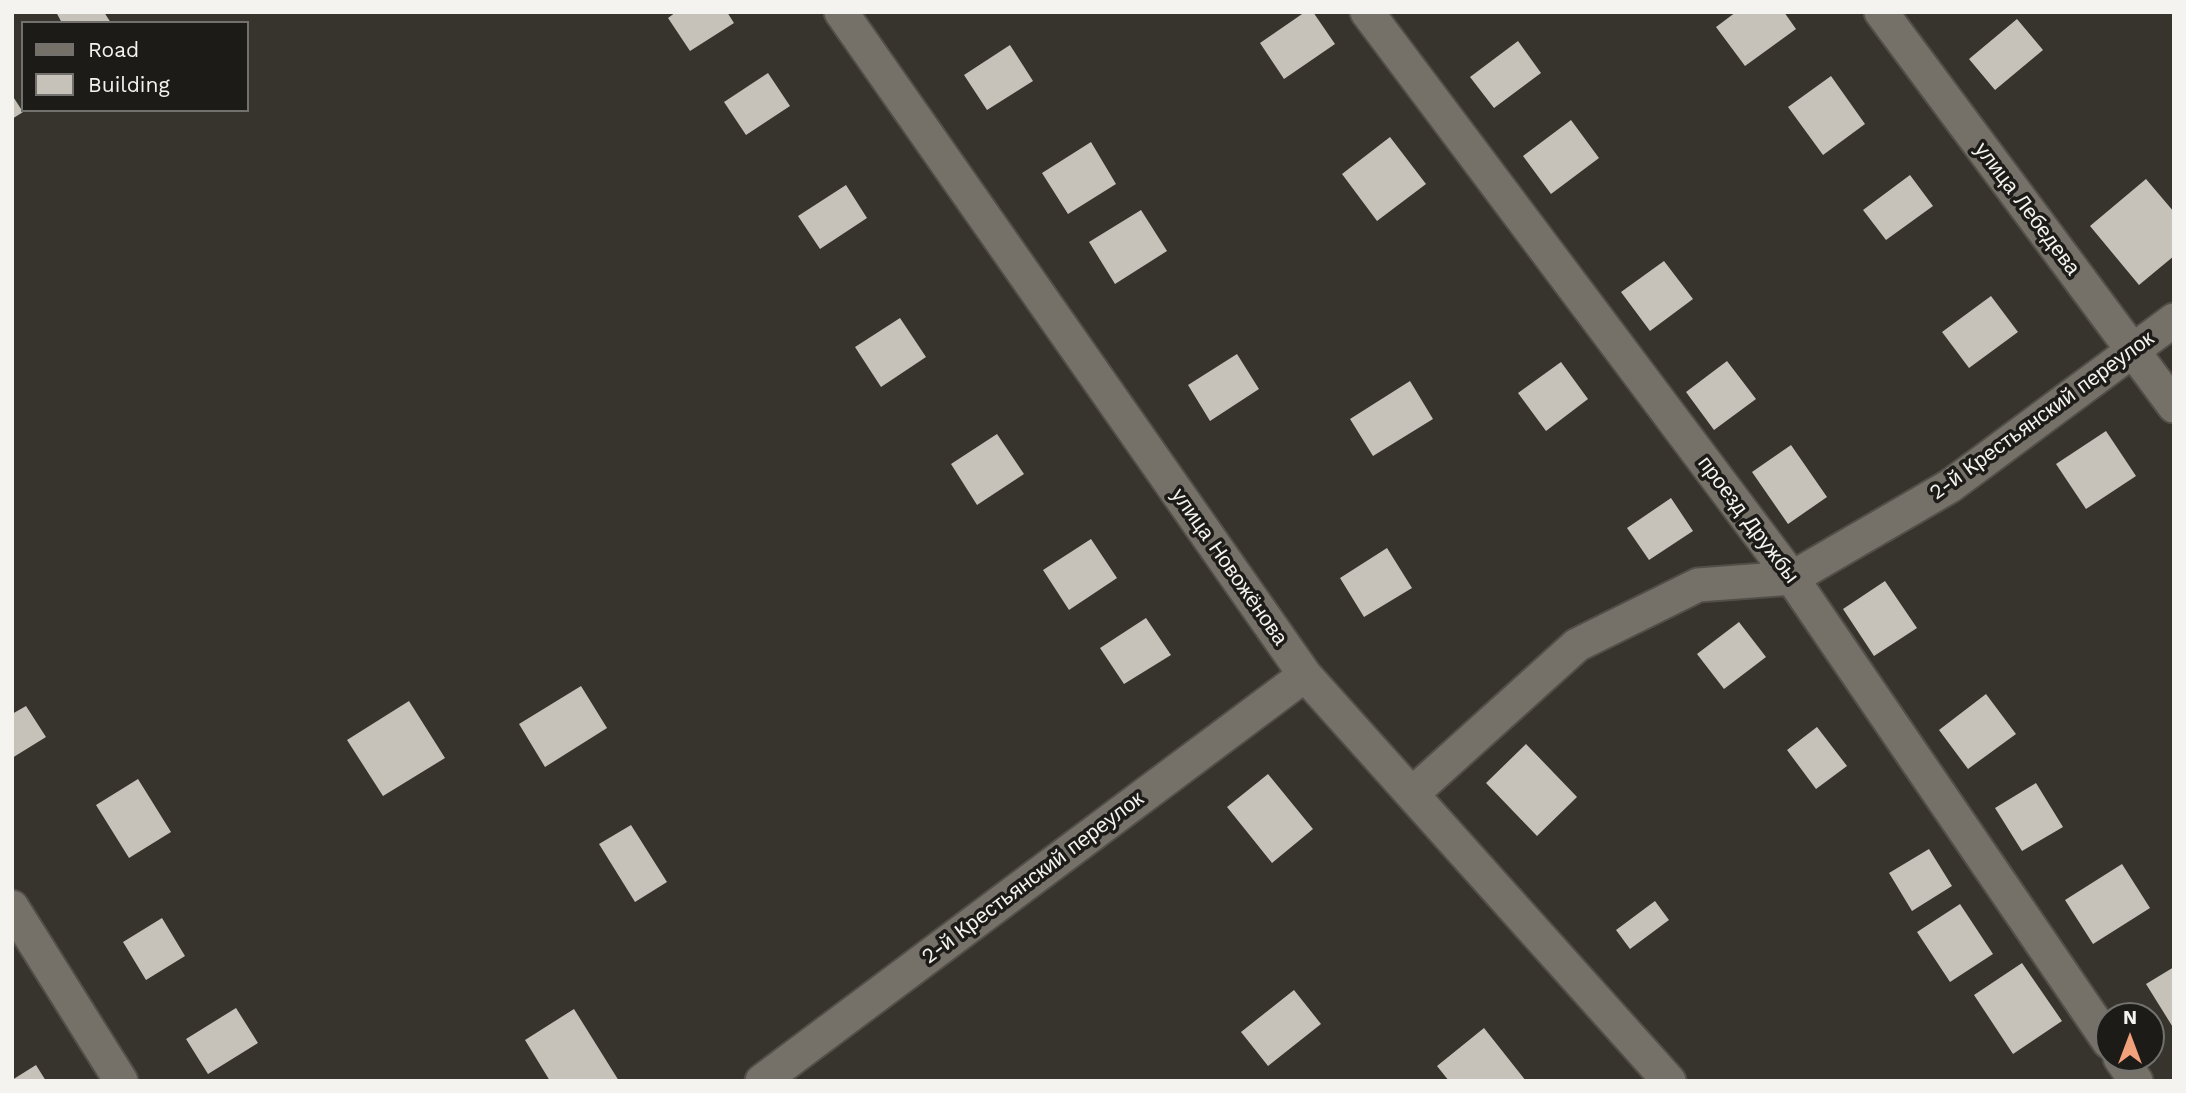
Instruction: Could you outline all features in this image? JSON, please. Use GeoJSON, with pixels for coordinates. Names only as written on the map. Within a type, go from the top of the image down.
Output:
{"type":"FeatureCollection","features":[{"type":"Feature","properties":{"kind":"street","name":"улица Новожёнова"},"geometry":{"type":"LineString","coordinates":[[841,12],[1305,675],[1669,1081]]}},
{"type":"Feature","properties":{"kind":"street","name":"проезд Дружбы"},"geometry":{"type":"LineString","coordinates":[[1367,12],[1792,578],[2095,1022]]}},
{"type":"Feature","properties":{"kind":"street","name":"улица Лебедева"},"geometry":{"type":"LineString","coordinates":[[1881,12],[2174,406]]}},
{"type":"Feature","properties":{"kind":"street","name":"2-й Крестьянский переулок"},"geometry":{"type":"LineString","coordinates":[[1412,794],[1577,645],[1698,585],[1792,578],[1950,486],[2174,320]]}},
{"type":"Feature","properties":{"kind":"street","name":"2-й Крестьянский переулок"},"geometry":{"type":"LineString","coordinates":[[762,1081],[1305,675]]}},
{"type":"Feature","properties":{"kind":"street"},"geometry":{"type":"LineString","coordinates":[[12,907],[121,1081]]}},
{"type":"Feature","properties":{"kind":"building"},"geometry":{"type":"Polygon","coordinates":[[[56,12],[104,12],[110,21],[61,21],[56,12]]]}},
{"type":"Feature","properties":{"kind":"building"},"geometry":{"type":"Polygon","coordinates":[[[676,12],[727,12],[734,23],[690,51],[668,18],[676,12]]]}},
{"type":"Feature","properties":{"kind":"building"},"geometry":{"type":"Polygon","coordinates":[[[1305,12],[1313,12],[1335,44],[1284,79],[1260,43],[1305,12]]]}},
{"type":"Feature","properties":{"kind":"building"},"geometry":{"type":"Polygon","coordinates":[[[1736,12],[1784,12],[1796,29],[1745,66],[1716,27],[1736,12]]]}},
{"type":"Feature","properties":{"kind":"building"},"geometry":{"type":"Polygon","coordinates":[[[2017,19],[2043,50],[1995,90],[1969,59],[2017,19]]]}},
{"type":"Feature","properties":{"kind":"building"},"geometry":{"type":"Polygon","coordinates":[[[1518,41],[1541,73],[1494,108],[1470,77],[1518,41]]]}},
{"type":"Feature","properties":{"kind":"building"},"geometry":{"type":"Polygon","coordinates":[[[1010,45],[1033,81],[987,110],[964,75],[1010,45]]]}},
{"type":"Feature","properties":{"kind":"building"},"geometry":{"type":"Polygon","coordinates":[[[768,73],[790,106],[746,135],[724,102],[768,73]]]}},
{"type":"Feature","properties":{"kind":"building"},"geometry":{"type":"Polygon","coordinates":[[[1831,76],[1865,124],[1823,155],[1788,107],[1831,76]]]}},
{"type":"Feature","properties":{"kind":"building"},"geometry":{"type":"Polygon","coordinates":[[[12,95],[23,112],[12,119],[12,95]]]}},
{"type":"Feature","properties":{"kind":"building"},"geometry":{"type":"Polygon","coordinates":[[[1571,120],[1599,158],[1551,194],[1523,156],[1571,120]]]}},
{"type":"Feature","properties":{"kind":"building"},"geometry":{"type":"Polygon","coordinates":[[[1390,137],[1426,184],[1377,221],[1342,174],[1390,137]]]}},
{"type":"Feature","properties":{"kind":"building"},"geometry":{"type":"Polygon","coordinates":[[[1091,142],[1116,184],[1068,214],[1042,173],[1091,142]]]}},
{"type":"Feature","properties":{"kind":"building"},"geometry":{"type":"Polygon","coordinates":[[[1910,175],[1933,206],[1886,240],[1863,210],[1910,175]]]}},
{"type":"Feature","properties":{"kind":"building"},"geometry":{"type":"Polygon","coordinates":[[[2146,179],[2174,212],[2174,256],[2139,285],[2090,226],[2146,179]]]}},
{"type":"Feature","properties":{"kind":"building"},"geometry":{"type":"Polygon","coordinates":[[[846,185],[867,218],[820,249],[798,216],[846,185]]]}},
{"type":"Feature","properties":{"kind":"building"},"geometry":{"type":"Polygon","coordinates":[[[1141,210],[1167,251],[1115,284],[1089,242],[1141,210]]]}},
{"type":"Feature","properties":{"kind":"building"},"geometry":{"type":"Polygon","coordinates":[[[1664,261],[1693,299],[1650,331],[1621,292],[1664,261]]]}},
{"type":"Feature","properties":{"kind":"building"},"geometry":{"type":"Polygon","coordinates":[[[1991,296],[2018,332],[1969,368],[1942,332],[1991,296]]]}},
{"type":"Feature","properties":{"kind":"building"},"geometry":{"type":"Polygon","coordinates":[[[900,318],[926,357],[881,387],[855,347],[900,318]]]}},
{"type":"Feature","properties":{"kind":"building"},"geometry":{"type":"Polygon","coordinates":[[[1237,354],[1259,389],[1210,421],[1188,385],[1237,354]]]}},
{"type":"Feature","properties":{"kind":"building"},"geometry":{"type":"Polygon","coordinates":[[[1727,361],[1756,399],[1714,430],[1686,392],[1727,361]]]}},
{"type":"Feature","properties":{"kind":"building"},"geometry":{"type":"Polygon","coordinates":[[[1561,362],[1588,399],[1546,431],[1518,393],[1561,362]]]}},
{"type":"Feature","properties":{"kind":"building"},"geometry":{"type":"Polygon","coordinates":[[[1410,381],[1433,419],[1373,456],[1350,419],[1410,381]]]}},
{"type":"Feature","properties":{"kind":"building"},"geometry":{"type":"Polygon","coordinates":[[[2106,431],[2136,476],[2086,509],[2056,464],[2106,431]]]}},
{"type":"Feature","properties":{"kind":"building"},"geometry":{"type":"Polygon","coordinates":[[[997,434],[1024,474],[977,505],[951,464],[997,434]]]}},
{"type":"Feature","properties":{"kind":"building"},"geometry":{"type":"Polygon","coordinates":[[[1791,445],[1827,497],[1788,524],[1752,472],[1791,445]]]}},
{"type":"Feature","properties":{"kind":"building"},"geometry":{"type":"Polygon","coordinates":[[[1671,498],[1693,531],[1649,560],[1627,528],[1671,498]]]}},
{"type":"Feature","properties":{"kind":"building"},"geometry":{"type":"Polygon","coordinates":[[[1091,539],[1117,578],[1069,610],[1043,570],[1091,539]]]}},
{"type":"Feature","properties":{"kind":"building"},"geometry":{"type":"Polygon","coordinates":[[[1387,548],[1412,588],[1364,617],[1340,578],[1387,548]]]}},
{"type":"Feature","properties":{"kind":"building"},"geometry":{"type":"Polygon","coordinates":[[[1885,581],[1917,628],[1874,656],[1843,609],[1885,581]]]}},
{"type":"Feature","properties":{"kind":"building"},"geometry":{"type":"Polygon","coordinates":[[[1146,618],[1171,655],[1124,684],[1100,648],[1146,618]]]}},
{"type":"Feature","properties":{"kind":"building"},"geometry":{"type":"Polygon","coordinates":[[[1739,622],[1766,657],[1724,689],[1697,654],[1739,622]]]}},
{"type":"Feature","properties":{"kind":"building"},"geometry":{"type":"Polygon","coordinates":[[[581,686],[607,728],[545,767],[519,724],[581,686]]]}},
{"type":"Feature","properties":{"kind":"building"},"geometry":{"type":"Polygon","coordinates":[[[1986,694],[2016,734],[1968,769],[1939,730],[1986,694]]]}},
{"type":"Feature","properties":{"kind":"building"},"geometry":{"type":"Polygon","coordinates":[[[409,701],[445,758],[383,796],[347,740],[409,701]]]}},
{"type":"Feature","properties":{"kind":"building"},"geometry":{"type":"Polygon","coordinates":[[[26,706],[46,737],[12,758],[12,714],[26,706]]]}},
{"type":"Feature","properties":{"kind":"building"},"geometry":{"type":"Polygon","coordinates":[[[1817,727],[1847,766],[1816,789],[1787,750],[1817,727]]]}},
{"type":"Feature","properties":{"kind":"building"},"geometry":{"type":"Polygon","coordinates":[[[1526,744],[1577,797],[1537,836],[1486,783],[1526,744]]]}},
{"type":"Feature","properties":{"kind":"building"},"geometry":{"type":"Polygon","coordinates":[[[1268,774],[1313,829],[1272,863],[1227,807],[1268,774]]]}},
{"type":"Feature","properties":{"kind":"building"},"geometry":{"type":"Polygon","coordinates":[[[138,779],[171,832],[129,858],[96,805],[138,779]]]}},
{"type":"Feature","properties":{"kind":"building"},"geometry":{"type":"Polygon","coordinates":[[[2036,783],[2063,827],[2022,851],[1995,808],[2036,783]]]}},
{"type":"Feature","properties":{"kind":"building"},"geometry":{"type":"Polygon","coordinates":[[[631,825],[667,882],[635,902],[599,844],[631,825]]]}},
{"type":"Feature","properties":{"kind":"building"},"geometry":{"type":"Polygon","coordinates":[[[1929,849],[1952,886],[1912,911],[1889,873],[1929,849]]]}},
{"type":"Feature","properties":{"kind":"building"},"geometry":{"type":"Polygon","coordinates":[[[2122,864],[2150,908],[2093,944],[2065,900],[2122,864]]]}},
{"type":"Feature","properties":{"kind":"building"},"geometry":{"type":"Polygon","coordinates":[[[1655,901],[1669,920],[1630,949],[1616,930],[1655,901]]]}},
{"type":"Feature","properties":{"kind":"building"},"geometry":{"type":"Polygon","coordinates":[[[1960,904],[1993,954],[1950,982],[1917,932],[1960,904]]]}},
{"type":"Feature","properties":{"kind":"building"},"geometry":{"type":"Polygon","coordinates":[[[162,918],[185,956],[146,980],[123,942],[162,918]]]}},
{"type":"Feature","properties":{"kind":"building"},"geometry":{"type":"Polygon","coordinates":[[[2022,963],[2062,1021],[2013,1054],[1974,995],[2022,963]]]}},
{"type":"Feature","properties":{"kind":"building"},"geometry":{"type":"Polygon","coordinates":[[[2174,967],[2174,1029],[2165,1015],[2165,1002],[2157,1002],[2146,984],[2174,967]]]}},
{"type":"Feature","properties":{"kind":"building"},"geometry":{"type":"Polygon","coordinates":[[[1294,990],[1321,1024],[1268,1066],[1241,1032],[1294,990]]]}},
{"type":"Feature","properties":{"kind":"building"},"geometry":{"type":"Polygon","coordinates":[[[236,1008],[258,1043],[208,1074],[186,1039],[236,1008]]]}},
{"type":"Feature","properties":{"kind":"building"},"geometry":{"type":"Polygon","coordinates":[[[574,1009],[619,1081],[550,1081],[525,1040],[574,1009]]]}},
{"type":"Feature","properties":{"kind":"building"},"geometry":{"type":"Polygon","coordinates":[[[1484,1028],[1526,1081],[1449,1081],[1437,1066],[1484,1028]]]}},
{"type":"Feature","properties":{"kind":"building"},"geometry":{"type":"Polygon","coordinates":[[[36,1065],[46,1081],[12,1081],[12,1080],[36,1065]]]}}]}
